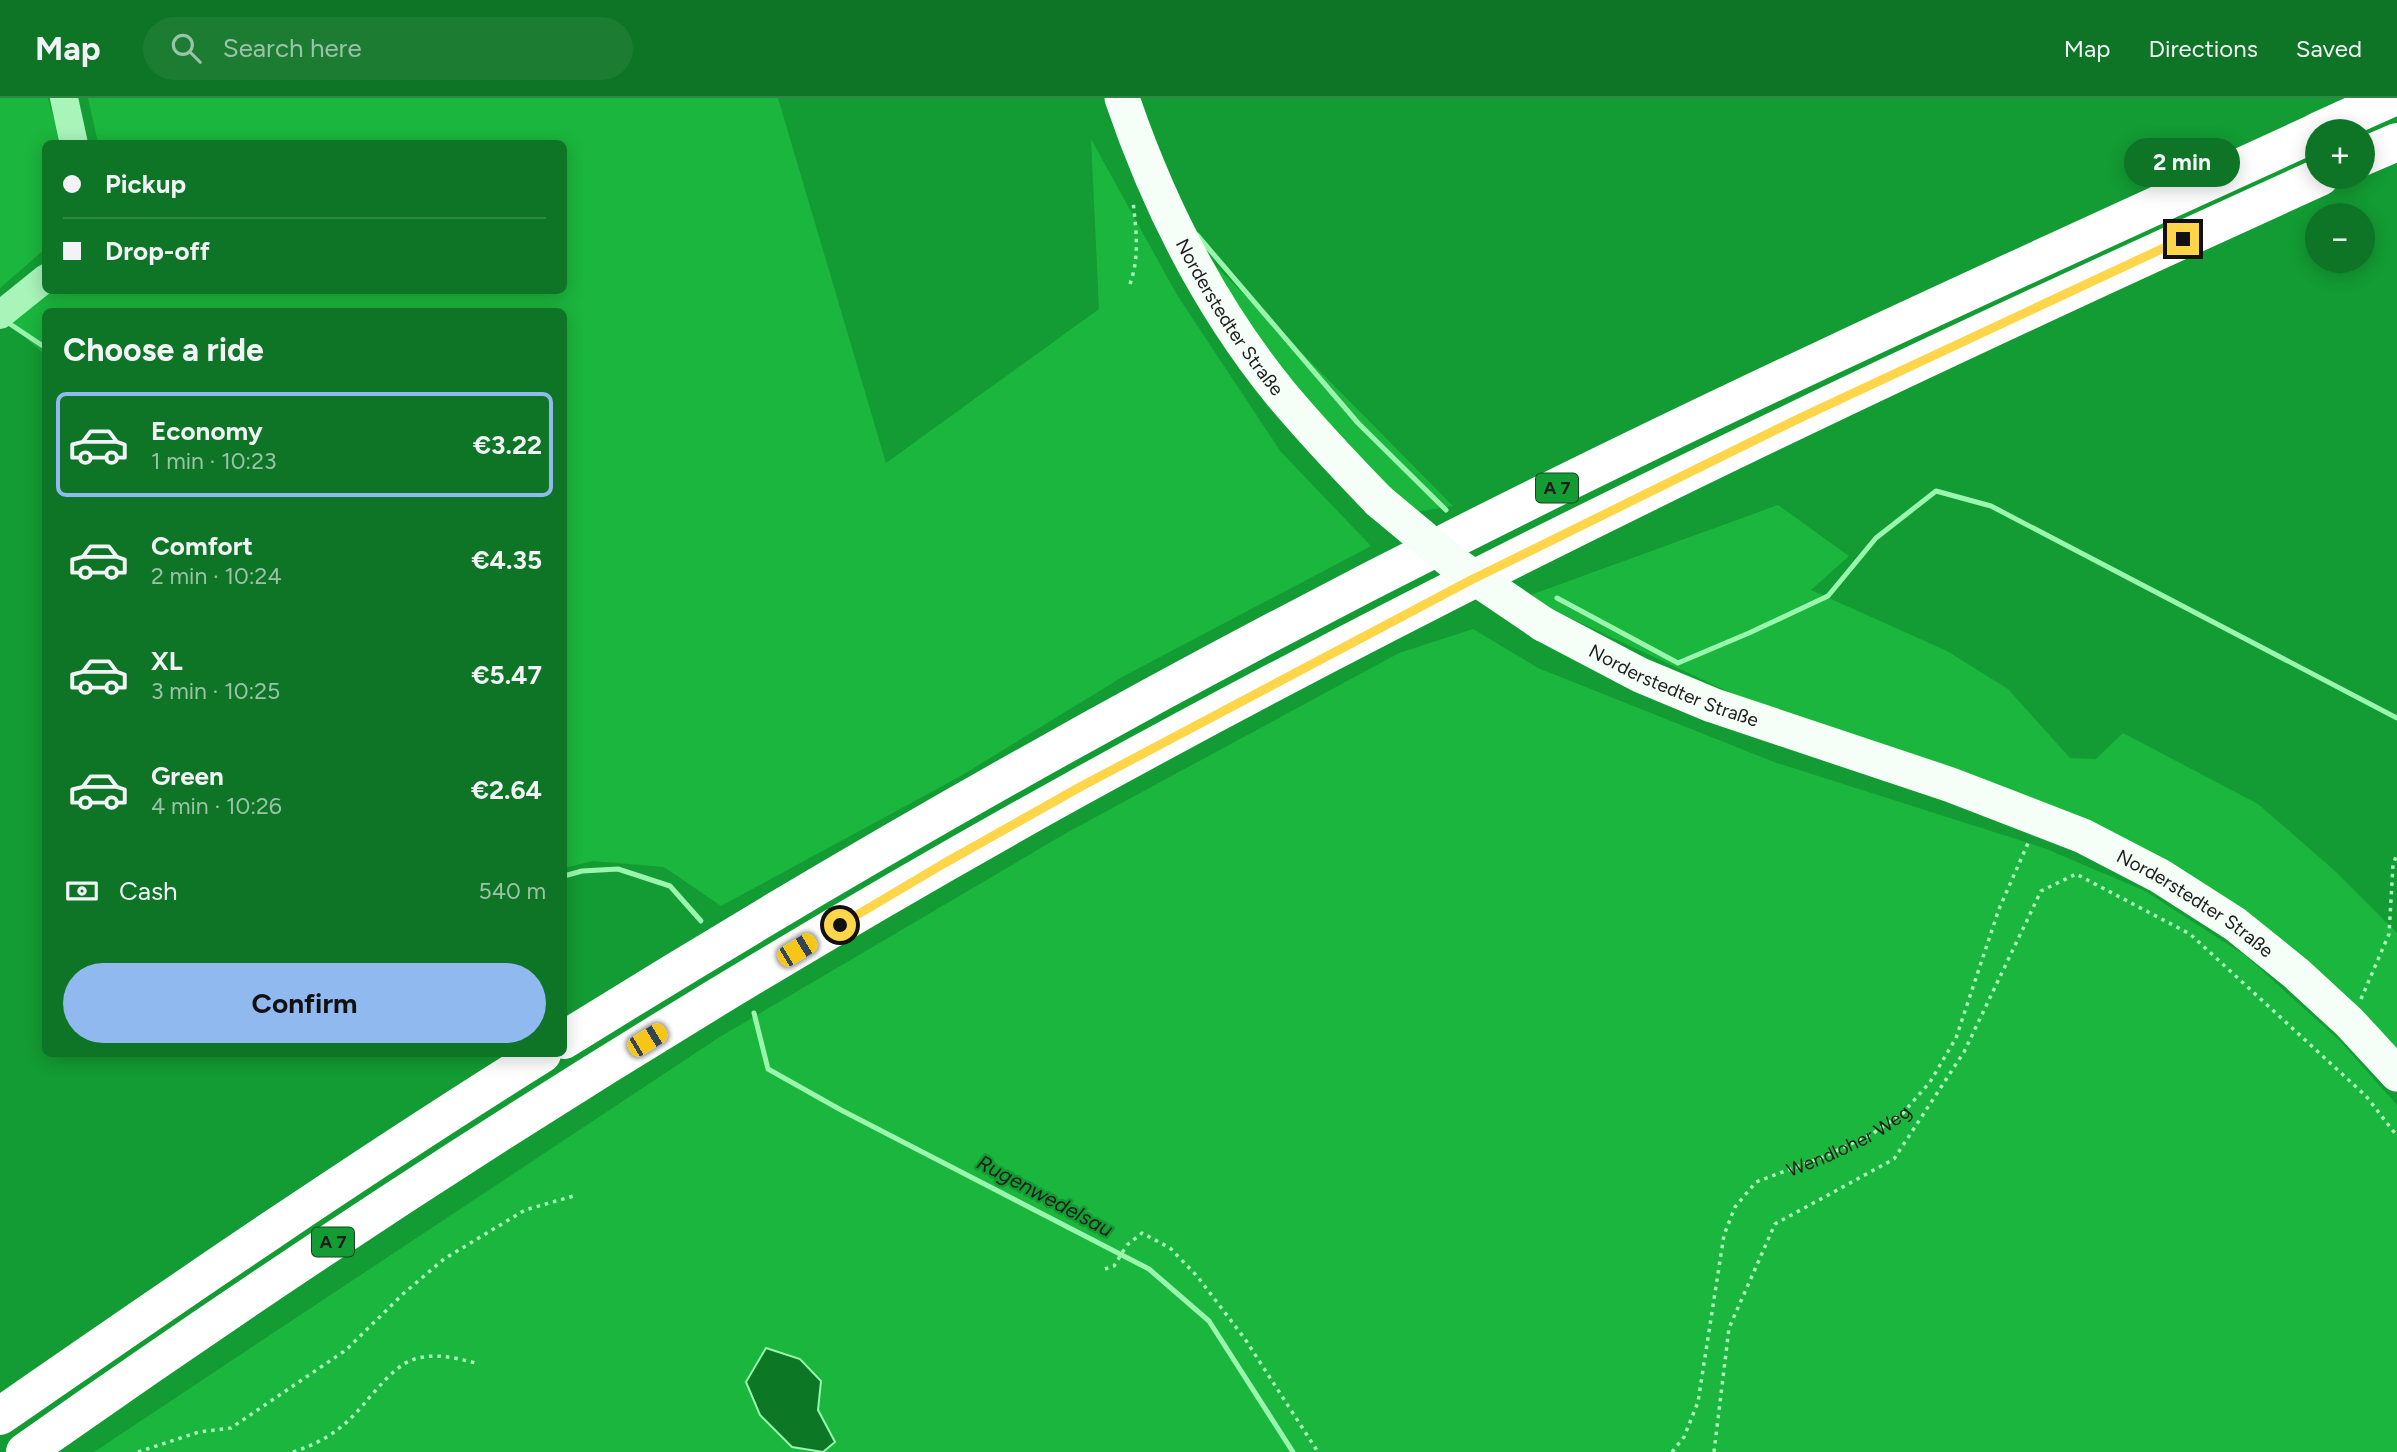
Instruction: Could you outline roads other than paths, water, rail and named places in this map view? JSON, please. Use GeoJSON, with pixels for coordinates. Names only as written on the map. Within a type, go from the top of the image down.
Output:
{"type":"FeatureCollection","features":[{"type":"Feature","properties":{"kind":"highway","name":"A 7"},"geometry":{"type":"LineString","coordinates":[[2346,119],[2391,98]]}},
{"type":"Feature","properties":{"kind":"highway","name":"A 7"},"geometry":{"type":"LineString","coordinates":[[567,1038],[684,965],[990,787],[1220,661],[1461,535],[1787,375],[2305,138]]}},
{"type":"Feature","properties":{"kind":"highway"},"geometry":{"type":"LineString","coordinates":[[2375,152],[2397,142]]}},
{"type":"Feature","properties":{"kind":"highway","name":"A 7"},"geometry":{"type":"LineString","coordinates":[[25,1452],[276,1279],[635,1047],[943,864],[1069,793],[1483,574],[1800,418],[2305,184]]}},
{"type":"Feature","properties":{"kind":"highway","name":"A 7"},"geometry":{"type":"LineString","coordinates":[[0,1416],[253,1241],[436,1120],[537,1057]]}},
{"type":"Feature","properties":{"kind":"main road","name":"Norderstedter Straße"},"geometry":{"type":"LineString","coordinates":[[1122,98],[1153,183],[1205,283],[1242,340],[1280,392],[1333,454],[1379,500],[1456,565],[1543,624],[1640,675],[1712,705],[1951,785],[2036,825],[2083,836],[2160,876],[2235,924],[2297,974],[2350,1021],[2397,1074]]}},
{"type":"Feature","properties":{"kind":"street"},"geometry":{"type":"LineString","coordinates":[[64,98],[73,140]]}},
{"type":"Feature","properties":{"kind":"street"},"geometry":{"type":"LineString","coordinates":[[0,315],[42,281]]}},
{"type":"Feature","properties":{"kind":"waterway"},"geometry":{"type":"LineString","coordinates":[[1197,235],[1358,423],[1446,510]]}},
{"type":"Feature","properties":{"kind":"waterway","name":"Rugenwedelsau"},"geometry":{"type":"LineString","coordinates":[[10,324],[42,345]]}},
{"type":"Feature","properties":{"kind":"waterway"},"geometry":{"type":"LineString","coordinates":[[1557,598],[1678,663],[1828,596],[1876,538],[1936,491],[1991,506],[2397,718]]}},
{"type":"Feature","properties":{"kind":"waterway","name":"Rugenwedelsau"},"geometry":{"type":"LineString","coordinates":[[567,875],[582,871],[618,869],[670,886],[701,921]]}},
{"type":"Feature","properties":{"kind":"waterway","name":"Rugenwedelsau"},"geometry":{"type":"LineString","coordinates":[[754,1013],[768,1069],[841,1110],[1149,1269],[1209,1321],[1293,1452]]}}]}
